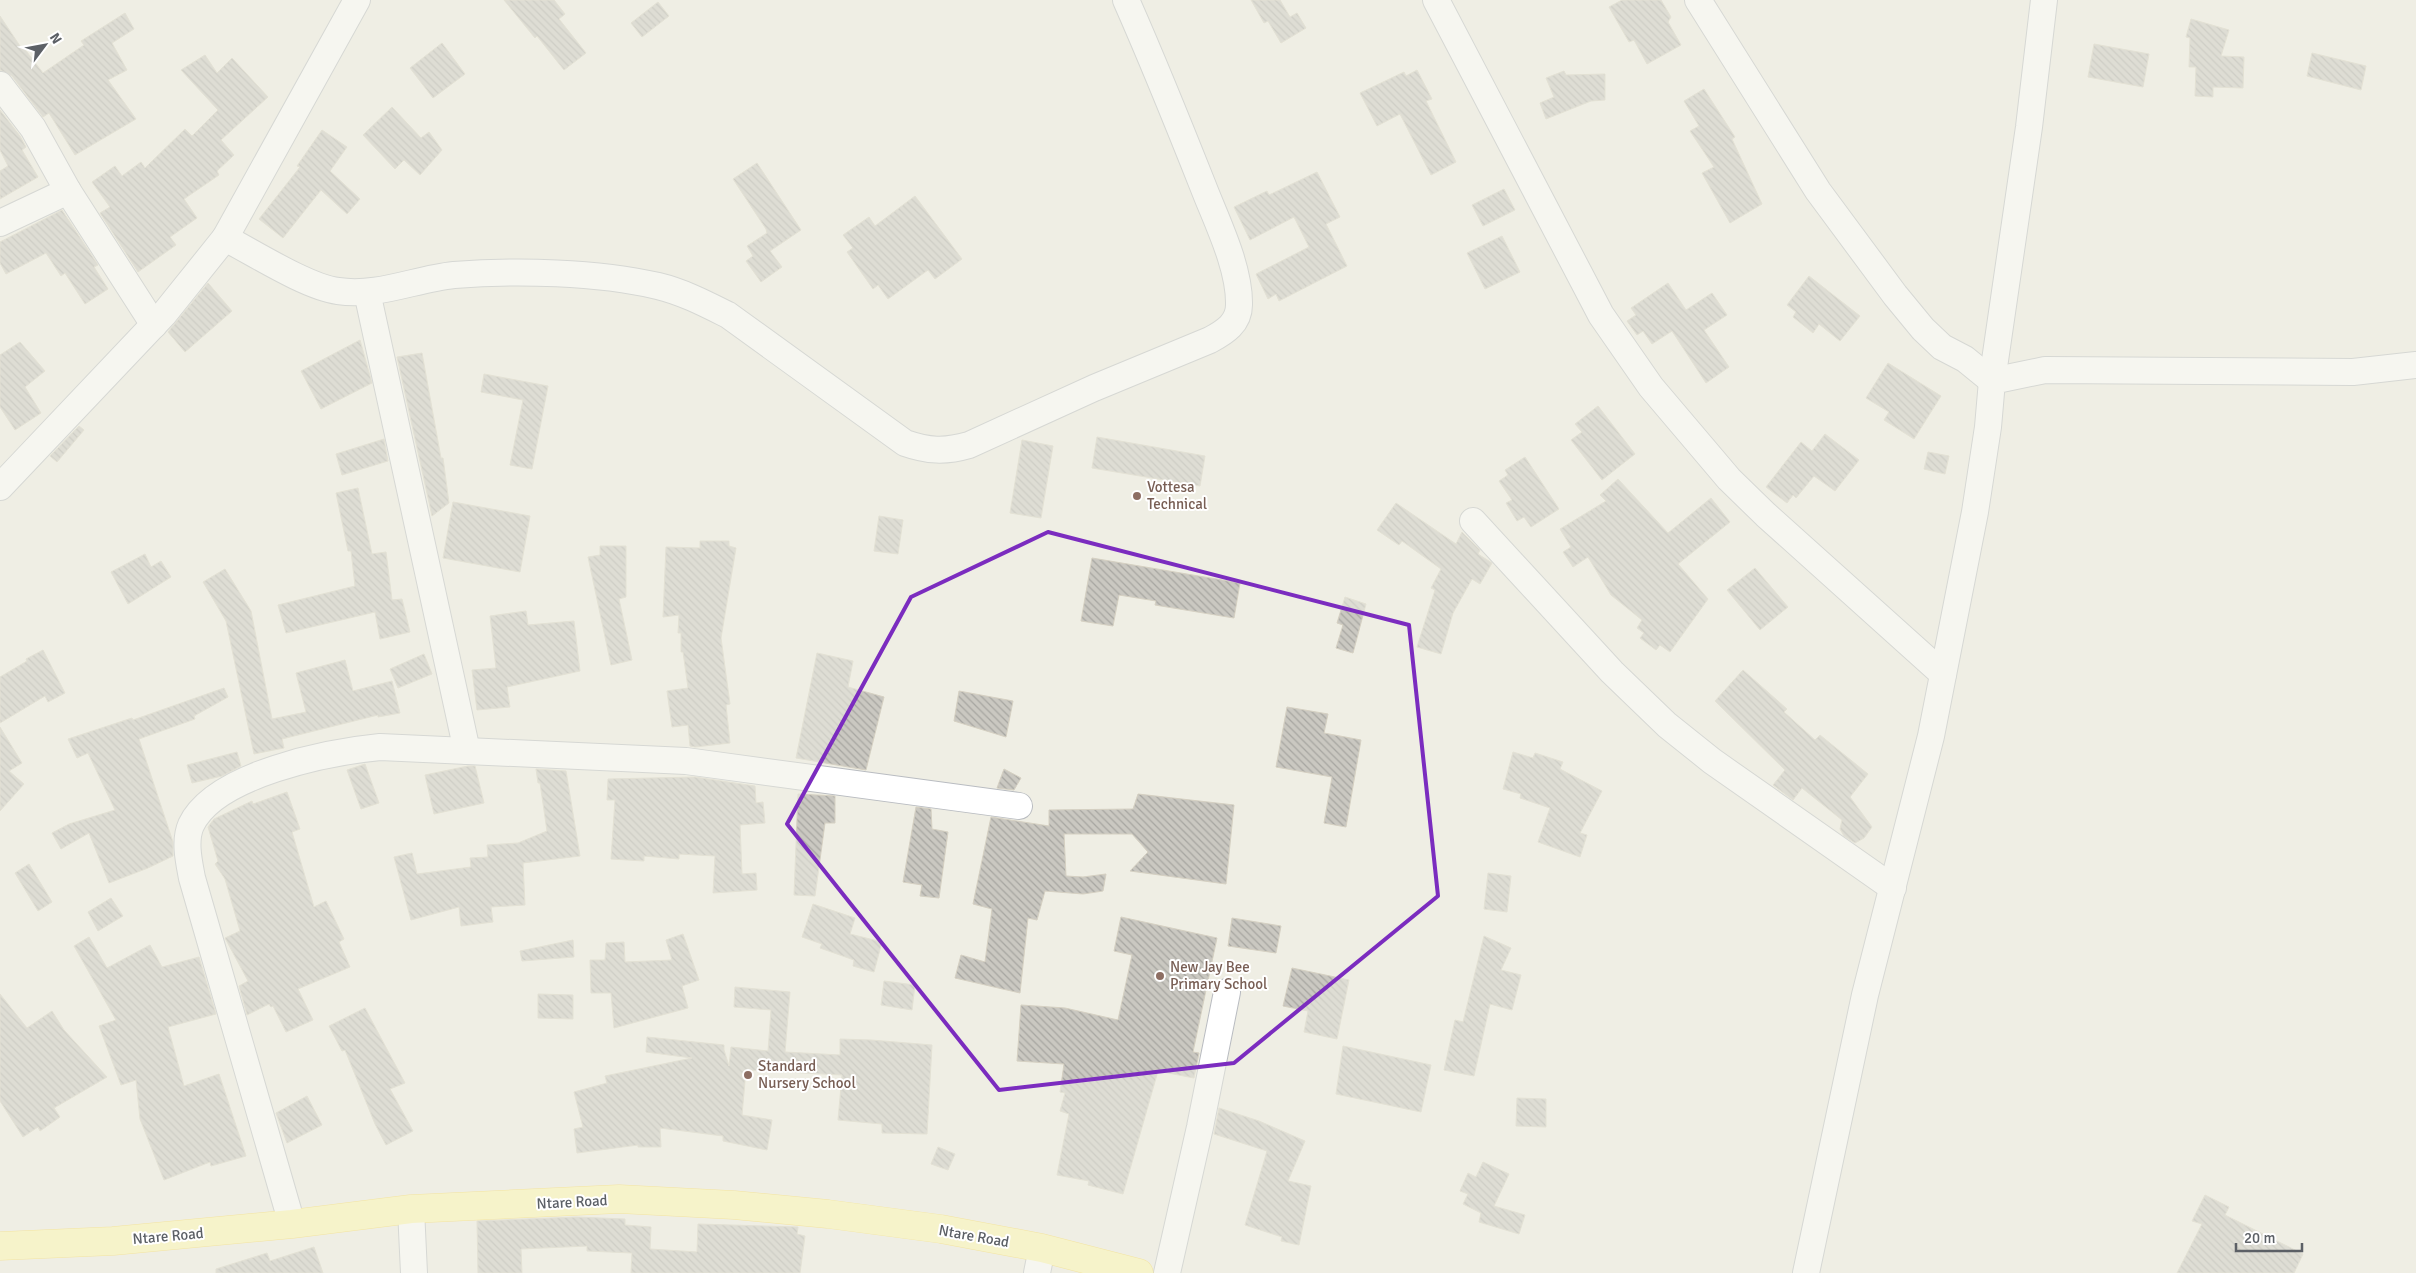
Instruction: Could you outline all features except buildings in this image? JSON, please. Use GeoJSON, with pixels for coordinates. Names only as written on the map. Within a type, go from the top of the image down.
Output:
{"type":"FeatureCollection","features":[{"type":"Feature","properties":{"kind":"main road","name":"Ntare Road"},"geometry":{"type":"LineString","coordinates":[[0,1246],[113,1241],[292,1224],[411,1210],[619,1199],[734,1205],[828,1214],[932,1228],[1040,1261],[1139,1273]]}},
{"type":"Feature","properties":{"kind":"street"},"geometry":{"type":"LineString","coordinates":[[0,488],[154,325],[200,272],[225,238],[357,0]]}},
{"type":"Feature","properties":{"kind":"street"},"geometry":{"type":"LineString","coordinates":[[225,238],[317,286],[337,291],[367,292],[454,275],[554,273],[659,286],[698,300],[728,315],[905,443],[923,450],[941,452],[969,445],[1094,388],[1210,340],[1226,331],[1236,319],[1240,305],[1237,284],[1223,238],[1150,54],[1126,0]]}},
{"type":"Feature","properties":{"kind":"street"},"geometry":{"type":"LineString","coordinates":[[1436,0],[1601,315],[1650,387],[1735,485],[1943,674]]}},
{"type":"Feature","properties":{"kind":"street"},"geometry":{"type":"LineString","coordinates":[[1698,0],[1818,191],[1895,295],[1923,329],[1942,347],[1965,360],[1992,381]]}},
{"type":"Feature","properties":{"kind":"street"},"geometry":{"type":"LineString","coordinates":[[1806,1273],[1865,995],[1932,736],[1978,493],[1988,428],[1992,381],[2029,127],[2044,0]]}},
{"type":"Feature","properties":{"kind":"street"},"geometry":{"type":"LineString","coordinates":[[0,85],[33,128],[68,191],[154,325]]}},
{"type":"Feature","properties":{"kind":"street"},"geometry":{"type":"LineString","coordinates":[[0,222],[68,191]]}},
{"type":"Feature","properties":{"kind":"street"},"geometry":{"type":"LineString","coordinates":[[367,292],[467,751]]}},
{"type":"Feature","properties":{"kind":"street"},"geometry":{"type":"LineString","coordinates":[[1992,381],[2020,374],[2054,370],[2353,372],[2416,365]]}},
{"type":"Feature","properties":{"kind":"street"},"geometry":{"type":"LineString","coordinates":[[1473,521],[1619,679],[1667,725],[1712,761],[1892,888]]}},
{"type":"Feature","properties":{"kind":"street"},"geometry":{"type":"LineString","coordinates":[[292,1224],[192,878],[188,851],[190,826],[204,806],[222,792],[256,776],[304,760],[347,750],[380,747],[686,760],[1019,806]]}},
{"type":"Feature","properties":{"kind":"street"},"geometry":{"type":"LineString","coordinates":[[1167,1273],[1200,1127],[1227,992]]}},
{"type":"Feature","properties":{"kind":"street"},"geometry":{"type":"LineString","coordinates":[[411,1210],[414,1273]]}},
{"type":"Feature","properties":{"kind":"highlighted area"},"geometry":{"type":"Polygon","coordinates":[[[1048,532],[1409,625],[1438,896],[1234,1063],[999,1090],[787,824],[911,597],[1048,532]]]}},
{"type":"Feature","properties":{"kind":"place","name":"Vottesa Technical"},"geometry":{"type":"Point","coordinates":[1137,496]}},
{"type":"Feature","properties":{"kind":"place","name":"New Jay Bee Primary School"},"geometry":{"type":"Point","coordinates":[1160,976]}},
{"type":"Feature","properties":{"kind":"place","name":"Standard Nursery School"},"geometry":{"type":"Point","coordinates":[748,1075]}}]}
